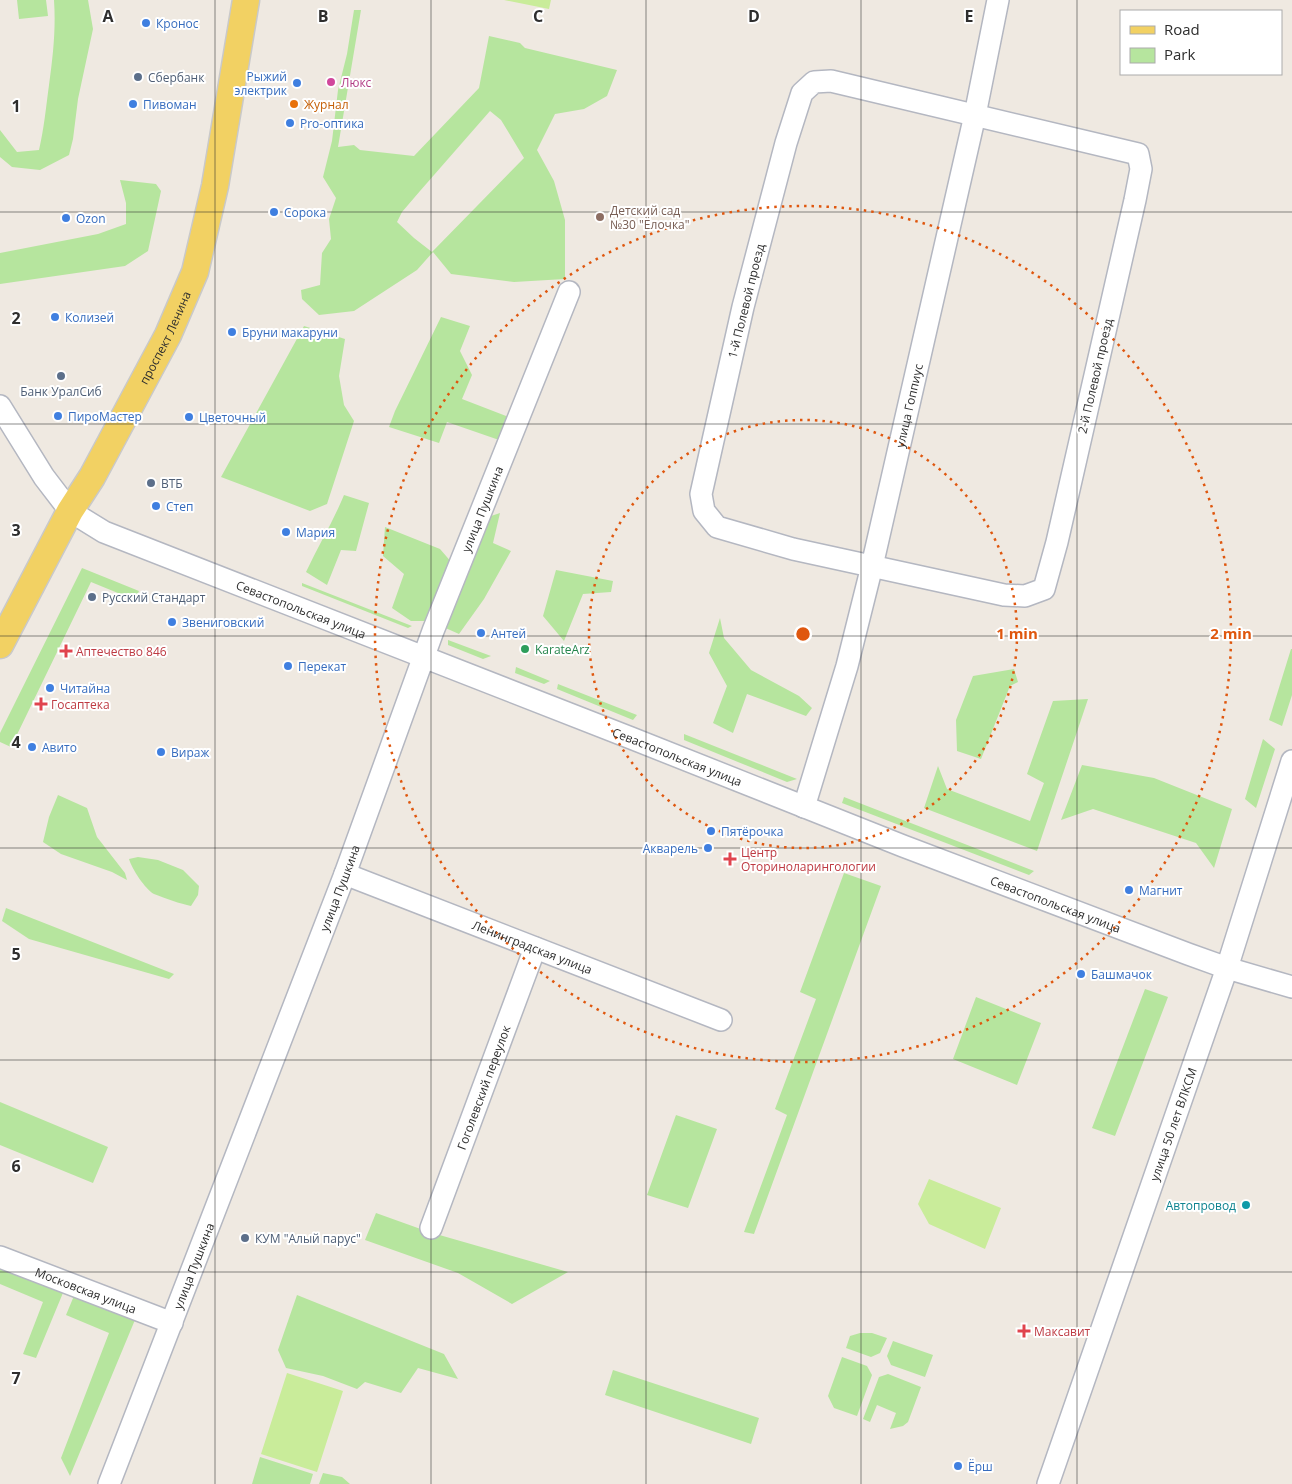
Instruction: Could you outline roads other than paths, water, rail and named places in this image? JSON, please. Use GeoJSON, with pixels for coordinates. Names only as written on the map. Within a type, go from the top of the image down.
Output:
{"type":"FeatureCollection","features":[{"type":"Feature","properties":{"kind":"main road","name":"проспект Ленина"},"geometry":{"type":"LineString","coordinates":[[0,646],[70,511],[92,477],[168,335],[195,272],[215,186],[246,0]]}},
{"type":"Feature","properties":{"kind":"street","name":"улица Гоппиус"},"geometry":{"type":"LineString","coordinates":[[804,806],[847,666],[872,566],[975,115],[998,0]]}},
{"type":"Feature","properties":{"kind":"street","name":"1-й Полевой проезд"},"geometry":{"type":"LineString","coordinates":[[872,566],[793,549],[717,527],[704,511],[701,494],[743,307],[788,135],[802,93],[814,82],[831,81],[975,115]]}},
{"type":"Feature","properties":{"kind":"street","name":"2-й Полевой проезд"},"geometry":{"type":"LineString","coordinates":[[872,566],[1004,595],[1025,596],[1044,589],[1064,514],[1141,170],[1138,154],[975,115]]}},
{"type":"Feature","properties":{"kind":"street","name":"улица Пушкина"},"geometry":{"type":"LineString","coordinates":[[109,1484],[345,874],[423,657],[569,292]]}},
{"type":"Feature","properties":{"kind":"street"},"geometry":{"type":"LineString","coordinates":[[0,406],[44,477],[70,511]]}},
{"type":"Feature","properties":{"kind":"street","name":"Севастопольская улица"},"geometry":{"type":"LineString","coordinates":[[70,511],[104,532],[917,851],[1227,968],[1292,987]]}},
{"type":"Feature","properties":{"kind":"street","name":"улица 50 лет ВЛКСМ"},"geometry":{"type":"LineString","coordinates":[[1048,1484],[1227,968],[1292,761]]}},
{"type":"Feature","properties":{"kind":"street","name":"Ленинградская улица"},"geometry":{"type":"LineString","coordinates":[[345,874],[721,1020]]}},
{"type":"Feature","properties":{"kind":"street","name":"Гоголевский переулок"},"geometry":{"type":"LineString","coordinates":[[431,1228],[534,948]]}},
{"type":"Feature","properties":{"kind":"street","name":"Московская улица"},"geometry":{"type":"LineString","coordinates":[[0,1257],[172,1323]]}},
{"type":"Feature","properties":{"kind":"place","name":"Кронос"},"geometry":{"type":"Point","coordinates":[146,23]}},
{"type":"Feature","properties":{"kind":"place","name":"Сбербанк"},"geometry":{"type":"Point","coordinates":[138,77]}},
{"type":"Feature","properties":{"kind":"place","name":"Люкс"},"geometry":{"type":"Point","coordinates":[331,82]}},
{"type":"Feature","properties":{"kind":"place","name":"Рыжий электрик"},"geometry":{"type":"Point","coordinates":[297,83]}},
{"type":"Feature","properties":{"kind":"place","name":"Пивоман"},"geometry":{"type":"Point","coordinates":[133,104]}},
{"type":"Feature","properties":{"kind":"place","name":"Журнал"},"geometry":{"type":"Point","coordinates":[294,104]}},
{"type":"Feature","properties":{"kind":"place","name":"Pro-оптика"},"geometry":{"type":"Point","coordinates":[290,123]}},
{"type":"Feature","properties":{"kind":"place","name":"Сорока"},"geometry":{"type":"Point","coordinates":[274,212]}},
{"type":"Feature","properties":{"kind":"place","name":"Детский сад №30 \"Ёлочка\""},"geometry":{"type":"Point","coordinates":[600,217]}},
{"type":"Feature","properties":{"kind":"place","name":"Ozon"},"geometry":{"type":"Point","coordinates":[66,218]}},
{"type":"Feature","properties":{"kind":"place","name":"Колизей"},"geometry":{"type":"Point","coordinates":[55,317]}},
{"type":"Feature","properties":{"kind":"place","name":"Бруни макаруни"},"geometry":{"type":"Point","coordinates":[232,332]}},
{"type":"Feature","properties":{"kind":"place","name":"Банк УралСиб"},"geometry":{"type":"Point","coordinates":[61,376]}},
{"type":"Feature","properties":{"kind":"place","name":"ПироМастер"},"geometry":{"type":"Point","coordinates":[58,416]}},
{"type":"Feature","properties":{"kind":"place","name":"Цветочный"},"geometry":{"type":"Point","coordinates":[189,417]}},
{"type":"Feature","properties":{"kind":"place","name":"ВТБ"},"geometry":{"type":"Point","coordinates":[151,483]}},
{"type":"Feature","properties":{"kind":"place","name":"Степ"},"geometry":{"type":"Point","coordinates":[156,506]}},
{"type":"Feature","properties":{"kind":"place","name":"Мария"},"geometry":{"type":"Point","coordinates":[286,532]}},
{"type":"Feature","properties":{"kind":"place","name":"Русский Стандарт"},"geometry":{"type":"Point","coordinates":[92,597]}},
{"type":"Feature","properties":{"kind":"place","name":"Звениговский"},"geometry":{"type":"Point","coordinates":[172,622]}},
{"type":"Feature","properties":{"kind":"place","name":"Антей"},"geometry":{"type":"Point","coordinates":[481,633]}},
{"type":"Feature","properties":{"kind":"place","name":"KarateArz"},"geometry":{"type":"Point","coordinates":[525,649]}},
{"type":"Feature","properties":{"kind":"place","name":"Аптечество 846"},"geometry":{"type":"Point","coordinates":[66,651]}},
{"type":"Feature","properties":{"kind":"place","name":"Перекат"},"geometry":{"type":"Point","coordinates":[288,666]}},
{"type":"Feature","properties":{"kind":"place","name":"Читайна"},"geometry":{"type":"Point","coordinates":[50,688]}},
{"type":"Feature","properties":{"kind":"place","name":"Госаптека"},"geometry":{"type":"Point","coordinates":[41,704]}},
{"type":"Feature","properties":{"kind":"place","name":"Авито"},"geometry":{"type":"Point","coordinates":[32,747]}},
{"type":"Feature","properties":{"kind":"place","name":"Вираж"},"geometry":{"type":"Point","coordinates":[161,752]}},
{"type":"Feature","properties":{"kind":"place","name":"Пятёрочка"},"geometry":{"type":"Point","coordinates":[711,831]}},
{"type":"Feature","properties":{"kind":"place","name":"Акварель"},"geometry":{"type":"Point","coordinates":[708,848]}},
{"type":"Feature","properties":{"kind":"place","name":"Центр Оториноларингологии"},"geometry":{"type":"Point","coordinates":[730,859]}},
{"type":"Feature","properties":{"kind":"place","name":"Магнит"},"geometry":{"type":"Point","coordinates":[1129,890]}},
{"type":"Feature","properties":{"kind":"place","name":"Башмачок"},"geometry":{"type":"Point","coordinates":[1081,974]}},
{"type":"Feature","properties":{"kind":"place","name":"Автопровод"},"geometry":{"type":"Point","coordinates":[1246,1205]}},
{"type":"Feature","properties":{"kind":"place","name":"КУМ \"Алый парус\""},"geometry":{"type":"Point","coordinates":[245,1238]}},
{"type":"Feature","properties":{"kind":"place","name":"Максавит"},"geometry":{"type":"Point","coordinates":[1024,1331]}},
{"type":"Feature","properties":{"kind":"place","name":"Ёрш"},"geometry":{"type":"Point","coordinates":[958,1466]}}]}
